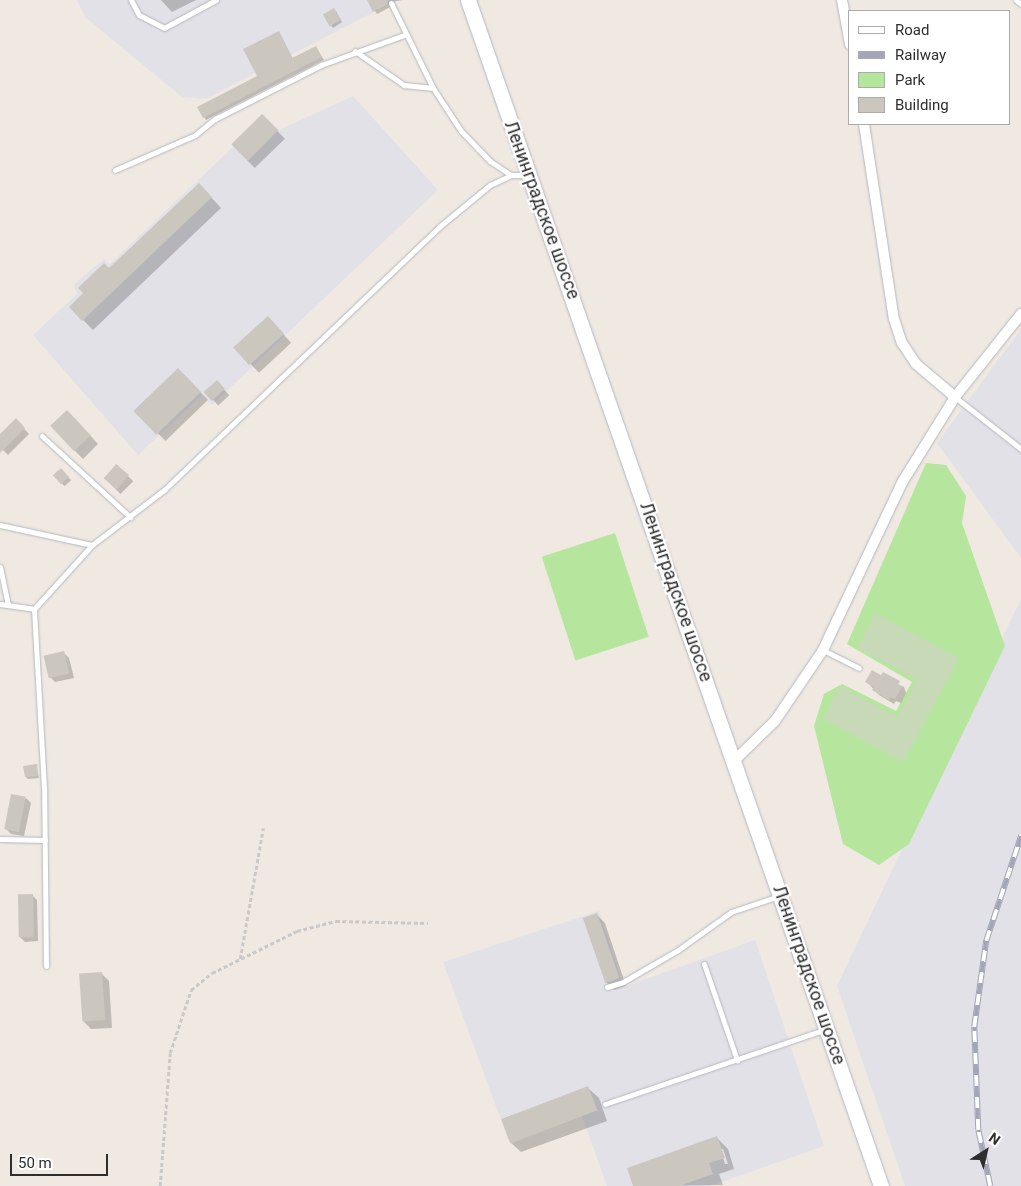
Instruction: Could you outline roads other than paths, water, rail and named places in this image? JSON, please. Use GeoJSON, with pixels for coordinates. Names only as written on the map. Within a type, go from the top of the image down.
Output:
{"type":"FeatureCollection","features":[{"type":"Feature","properties":{"kind":"main road","name":"Ленинградское шоссе"},"geometry":{"type":"LineString","coordinates":[[468,0],[735,760],[881,1186]]}},
{"type":"Feature","properties":{"kind":"street"},"geometry":{"type":"LineString","coordinates":[[842,0],[848,33]]}},
{"type":"Feature","properties":{"kind":"street"},"geometry":{"type":"LineString","coordinates":[[864,125],[894,319],[902,343],[916,364],[955,398]]}},
{"type":"Feature","properties":{"kind":"street"},"geometry":{"type":"LineString","coordinates":[[735,760],[775,721],[823,650],[903,481],[955,398],[1021,314]]}},
{"type":"Feature","properties":{"kind":"lane"},"geometry":{"type":"LineString","coordinates":[[131,0],[138,15],[164,28],[216,0]]}},
{"type":"Feature","properties":{"kind":"lane"},"geometry":{"type":"LineString","coordinates":[[1016,0],[1021,4]]}},
{"type":"Feature","properties":{"kind":"lane"},"geometry":{"type":"LineString","coordinates":[[391,3],[404,34],[433,88],[461,130],[490,160],[511,175]]}},
{"type":"Feature","properties":{"kind":"lane"},"geometry":{"type":"LineString","coordinates":[[115,170],[195,135],[215,119],[321,65],[404,34]]}},
{"type":"Feature","properties":{"kind":"lane"},"geometry":{"type":"LineString","coordinates":[[355,51],[404,85],[433,88]]}},
{"type":"Feature","properties":{"kind":"lane"},"geometry":{"type":"LineString","coordinates":[[46,966],[45,840],[34,609],[92,545],[130,517],[196,460],[439,227],[490,185],[511,175],[530,175]]}},
{"type":"Feature","properties":{"kind":"lane"},"geometry":{"type":"LineString","coordinates":[[955,398],[1021,449]]}},
{"type":"Feature","properties":{"kind":"lane"},"geometry":{"type":"LineString","coordinates":[[42,436],[130,517]]}},
{"type":"Feature","properties":{"kind":"lane"},"geometry":{"type":"LineString","coordinates":[[0,525],[92,545]]}},
{"type":"Feature","properties":{"kind":"lane"},"geometry":{"type":"LineString","coordinates":[[0,568],[8,605]]}},
{"type":"Feature","properties":{"kind":"lane"},"geometry":{"type":"LineString","coordinates":[[0,604],[34,609]]}},
{"type":"Feature","properties":{"kind":"lane"},"geometry":{"type":"LineString","coordinates":[[823,650],[859,668]]}},
{"type":"Feature","properties":{"kind":"lane"},"geometry":{"type":"LineString","coordinates":[[0,839],[45,840]]}},
{"type":"Feature","properties":{"kind":"lane"},"geometry":{"type":"LineString","coordinates":[[607,987],[623,982],[678,950],[731,912],[781,895]]}},
{"type":"Feature","properties":{"kind":"lane"},"geometry":{"type":"LineString","coordinates":[[704,964],[737,1060]]}},
{"type":"Feature","properties":{"kind":"lane"},"geometry":{"type":"LineString","coordinates":[[605,1104],[827,1029]]}},
{"type":"Feature","properties":{"kind":"railway"},"geometry":{"type":"LineString","coordinates":[[990,1186],[978,1130],[974,1027],[986,941],[1021,836]]}}]}
